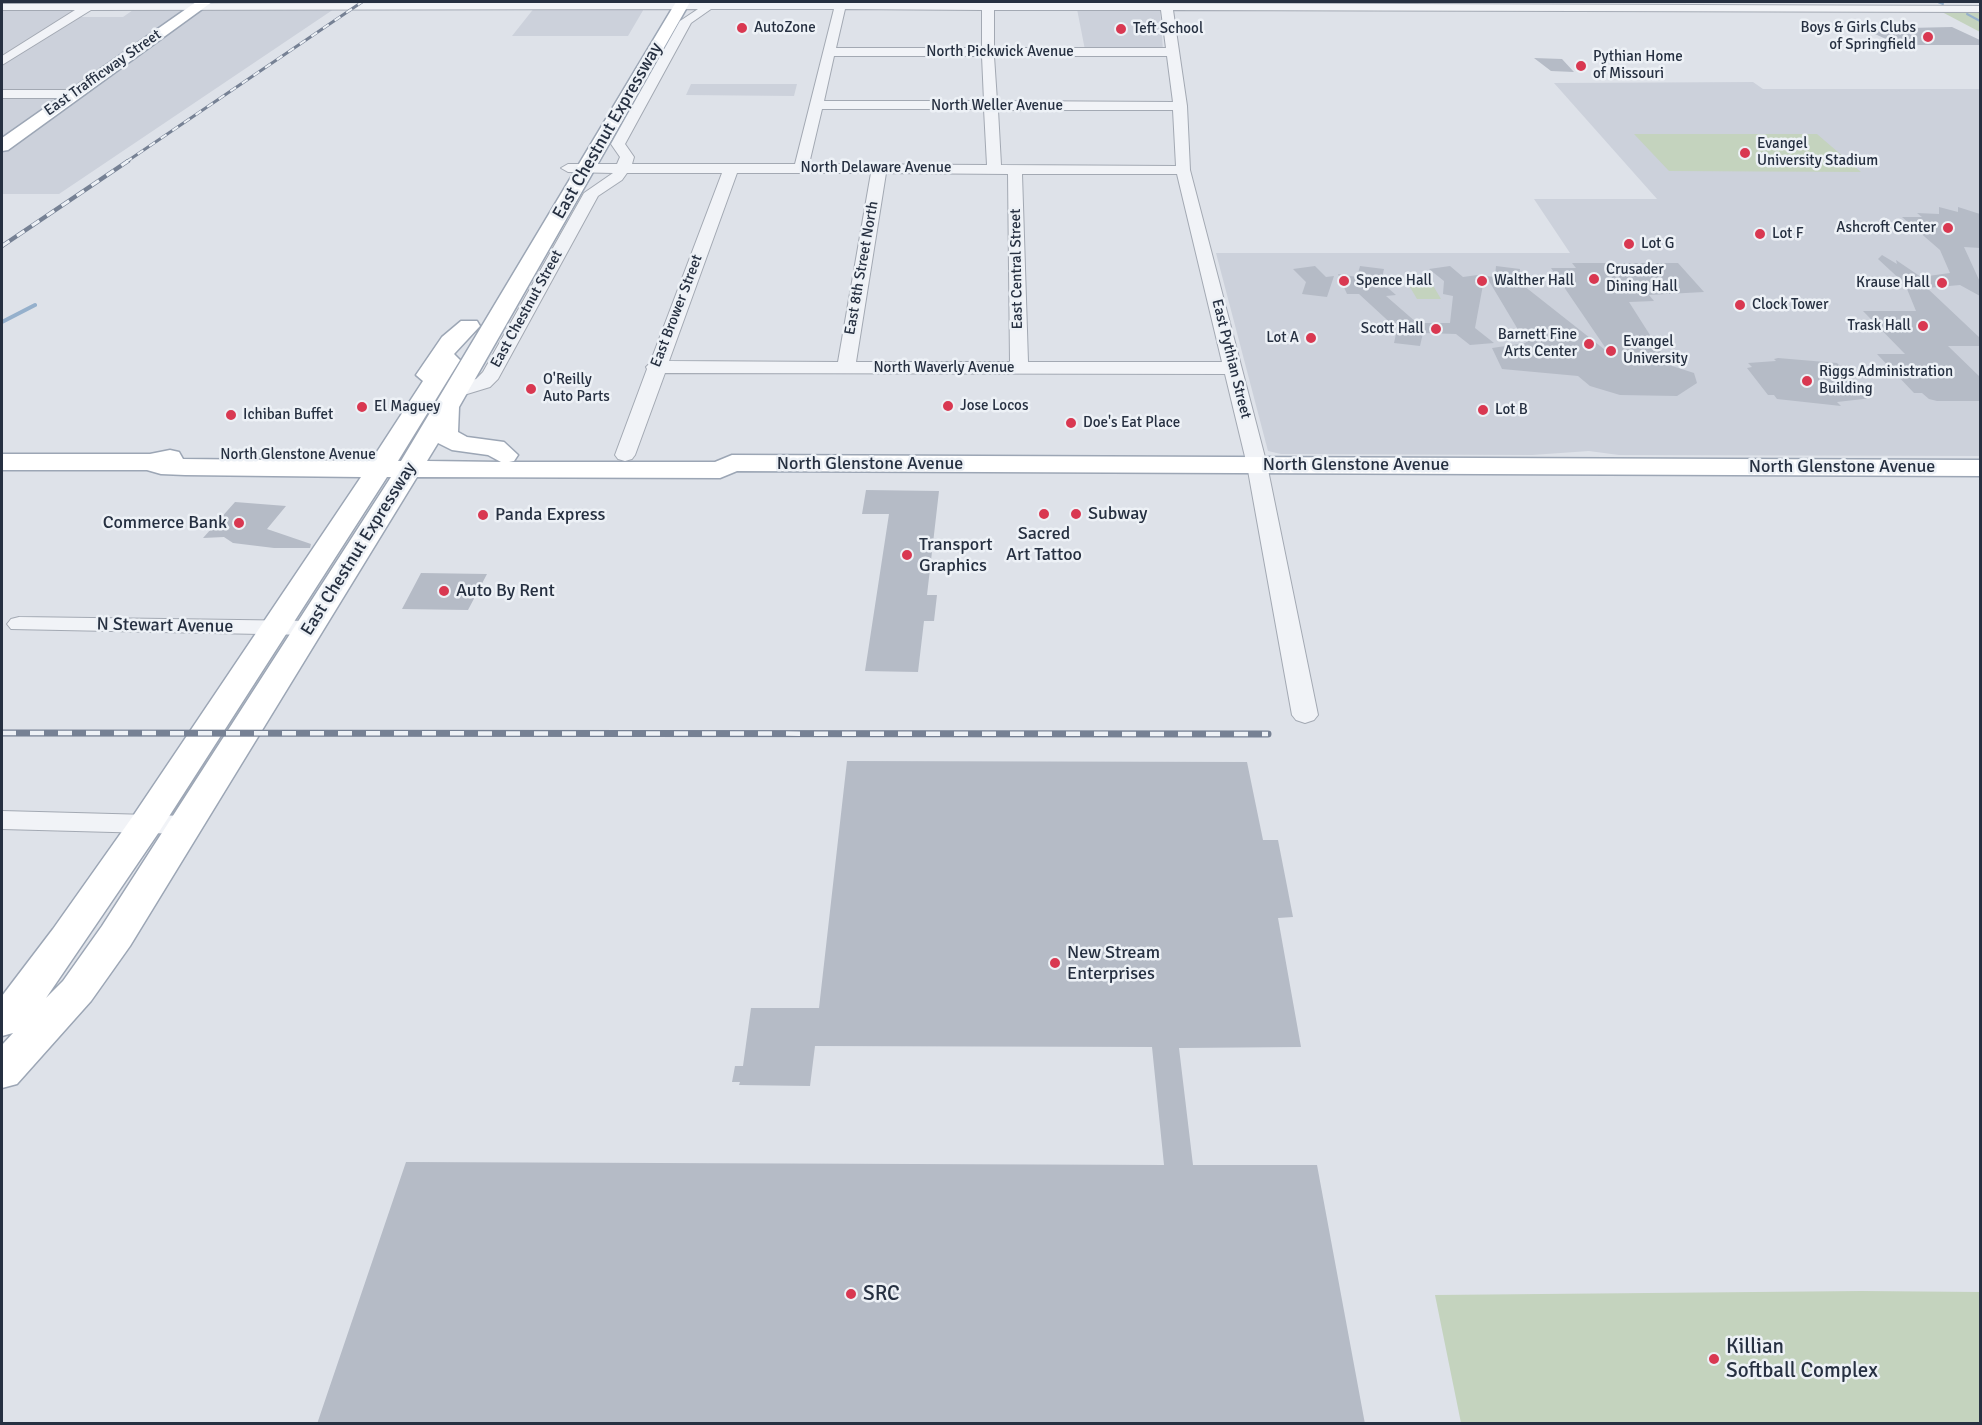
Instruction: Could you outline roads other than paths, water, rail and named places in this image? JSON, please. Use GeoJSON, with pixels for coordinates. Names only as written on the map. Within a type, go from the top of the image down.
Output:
{"type":"FeatureCollection","features":[{"type":"Feature","properties":{"kind":"main road","name":"East Trafficway Street"},"geometry":{"type":"LineString","coordinates":[[2,146],[203,3]]}},
{"type":"Feature","properties":{"kind":"main road","name":"East Chestnut Expressway"},"geometry":{"type":"LineString","coordinates":[[2,1021],[26,996],[47,968],[146,824],[356,505],[399,462],[450,399],[578,168],[675,3]]}},
{"type":"Feature","properties":{"kind":"main road","name":"East Chestnut Expressway"},"geometry":{"type":"LineString","coordinates":[[2,1072],[77,991],[186,825],[311,628],[469,326],[578,168]]}},
{"type":"Feature","properties":{"kind":"main road"},"geometry":{"type":"LineString","coordinates":[[318,455],[358,449],[387,434],[450,342],[469,326]]}},
{"type":"Feature","properties":{"kind":"main road"},"geometry":{"type":"LineString","coordinates":[[450,399],[445,436],[461,444],[495,448],[505,454]]}},
{"type":"Feature","properties":{"kind":"main road","name":"North Glenstone Avenue"},"geometry":{"type":"LineString","coordinates":[[150,462],[161,466],[185,467],[399,462],[505,454],[625,454],[722,455],[732,463]]}},
{"type":"Feature","properties":{"kind":"main road","name":"North Glenstone Avenue"},"geometry":{"type":"LineString","coordinates":[[2,462],[150,462],[191,455],[318,455],[480,470],[720,470],[732,463],[1980,468]]}},
{"type":"Feature","properties":{"kind":"main road"},"geometry":{"type":"LineString","coordinates":[[185,467],[221,472],[343,481],[356,489],[356,505]]}},
{"type":"Feature","properties":{"kind":"main road"},"geometry":{"type":"LineString","coordinates":[[311,628],[333,607],[409,497],[443,476],[480,470]]}},
{"type":"Feature","properties":{"kind":"street"},"geometry":{"type":"LineString","coordinates":[[1819,2],[1830,9]]}},
{"type":"Feature","properties":{"kind":"street"},"geometry":{"type":"LineString","coordinates":[[2,7],[203,3],[675,3],[707,6],[1315,4],[1980,9]]}},
{"type":"Feature","properties":{"kind":"street"},"geometry":{"type":"LineString","coordinates":[[801,168],[840,4]]}},
{"type":"Feature","properties":{"kind":"street"},"geometry":{"type":"LineString","coordinates":[[989,4],[988,52],[994,168]]}},
{"type":"Feature","properties":{"kind":"street","name":"East Pythian Street"},"geometry":{"type":"LineString","coordinates":[[1167,4],[1180,106],[1184,170],[1257,465],[1305,715]]}},
{"type":"Feature","properties":{"kind":"street"},"geometry":{"type":"LineString","coordinates":[[2,61],[90,6]]}},
{"type":"Feature","properties":{"kind":"street"},"geometry":{"type":"LineString","coordinates":[[623,168],[627,157],[618,144],[686,21],[707,6]]}},
{"type":"Feature","properties":{"kind":"street","name":"North Pickwick Avenue"},"geometry":{"type":"LineString","coordinates":[[828,51],[1173,52]]}},
{"type":"Feature","properties":{"kind":"street"},"geometry":{"type":"LineString","coordinates":[[2,94],[75,94]]}},
{"type":"Feature","properties":{"kind":"street","name":"North Weller Avenue"},"geometry":{"type":"LineString","coordinates":[[815,105],[1180,106]]}},
{"type":"Feature","properties":{"kind":"street","name":"North Delaware Avenue"},"geometry":{"type":"LineString","coordinates":[[578,168],[1184,170]]}},
{"type":"Feature","properties":{"kind":"street","name":"East Chestnut Street"},"geometry":{"type":"LineString","coordinates":[[450,399],[483,383],[491,375],[591,193],[616,177],[623,168]]}},
{"type":"Feature","properties":{"kind":"street","name":"East Brower Street"},"geometry":{"type":"LineString","coordinates":[[625,454],[731,168]]}},
{"type":"Feature","properties":{"kind":"street","name":"East 8th Street North"},"geometry":{"type":"LineString","coordinates":[[846,368],[879,169]]}},
{"type":"Feature","properties":{"kind":"street","name":"East Central Street"},"geometry":{"type":"LineString","coordinates":[[1015,169],[1019,368]]}},
{"type":"Feature","properties":{"kind":"street","name":"North Waverly Avenue"},"geometry":{"type":"LineString","coordinates":[[656,367],[1233,368]]}},
{"type":"Feature","properties":{"kind":"street","name":"N Stewart Avenue"},"geometry":{"type":"LineString","coordinates":[[19,624],[311,628]]}},
{"type":"Feature","properties":{"kind":"street"},"geometry":{"type":"LineString","coordinates":[[2,820],[186,825]]}},
{"type":"Feature","properties":{"kind":"waterway"},"geometry":{"type":"LineString","coordinates":[[1938,2],[1943,4]]}},
{"type":"Feature","properties":{"kind":"waterway"},"geometry":{"type":"LineString","coordinates":[[1967,14],[1980,21]]}},
{"type":"Feature","properties":{"kind":"waterway"},"geometry":{"type":"LineString","coordinates":[[2,322],[35,305]]}},
{"type":"Feature","properties":{"kind":"railway"},"geometry":{"type":"LineString","coordinates":[[126,162],[362,2]]}},
{"type":"Feature","properties":{"kind":"railway"},"geometry":{"type":"LineString","coordinates":[[2,246],[128,161]]}},
{"type":"Feature","properties":{"kind":"railway"},"geometry":{"type":"LineString","coordinates":[[2,733],[1268,734]]}},
{"type":"Feature","properties":{"kind":"place","name":"AutoZone"},"geometry":{"type":"Point","coordinates":[742,28]}},
{"type":"Feature","properties":{"kind":"place","name":"Teft School"},"geometry":{"type":"Point","coordinates":[1121,29]}},
{"type":"Feature","properties":{"kind":"place","name":"Boys & Girls Clubs of Springfield"},"geometry":{"type":"Point","coordinates":[1928,37]}},
{"type":"Feature","properties":{"kind":"place","name":"Pythian Home of Missouri"},"geometry":{"type":"Point","coordinates":[1581,66]}},
{"type":"Feature","properties":{"kind":"place","name":"Evangel University Stadium"},"geometry":{"type":"Point","coordinates":[1745,153]}},
{"type":"Feature","properties":{"kind":"place","name":"Ashcroft Center"},"geometry":{"type":"Point","coordinates":[1948,228]}},
{"type":"Feature","properties":{"kind":"place","name":"Lot F"},"geometry":{"type":"Point","coordinates":[1760,234]}},
{"type":"Feature","properties":{"kind":"place","name":"Lot G"},"geometry":{"type":"Point","coordinates":[1629,244]}},
{"type":"Feature","properties":{"kind":"place","name":"Crusader Dining Hall"},"geometry":{"type":"Point","coordinates":[1594,279]}},
{"type":"Feature","properties":{"kind":"place","name":"Spence Hall"},"geometry":{"type":"Point","coordinates":[1344,281]}},
{"type":"Feature","properties":{"kind":"place","name":"Walther Hall"},"geometry":{"type":"Point","coordinates":[1482,281]}},
{"type":"Feature","properties":{"kind":"place","name":"Krause Hall"},"geometry":{"type":"Point","coordinates":[1942,283]}},
{"type":"Feature","properties":{"kind":"place","name":"Clock Tower"},"geometry":{"type":"Point","coordinates":[1740,305]}},
{"type":"Feature","properties":{"kind":"place","name":"Trask Hall"},"geometry":{"type":"Point","coordinates":[1923,326]}},
{"type":"Feature","properties":{"kind":"place","name":"Scott Hall"},"geometry":{"type":"Point","coordinates":[1436,329]}},
{"type":"Feature","properties":{"kind":"place","name":"Lot A"},"geometry":{"type":"Point","coordinates":[1311,338]}},
{"type":"Feature","properties":{"kind":"place","name":"Barnett Fine Arts Center"},"geometry":{"type":"Point","coordinates":[1589,344]}},
{"type":"Feature","properties":{"kind":"place","name":"Evangel University"},"geometry":{"type":"Point","coordinates":[1611,351]}},
{"type":"Feature","properties":{"kind":"place","name":"Riggs Administration Building"},"geometry":{"type":"Point","coordinates":[1807,381]}},
{"type":"Feature","properties":{"kind":"place","name":"O'Reilly Auto Parts"},"geometry":{"type":"Point","coordinates":[531,389]}},
{"type":"Feature","properties":{"kind":"place","name":"Jose Locos"},"geometry":{"type":"Point","coordinates":[948,406]}},
{"type":"Feature","properties":{"kind":"place","name":"El Maguey"},"geometry":{"type":"Point","coordinates":[362,407]}},
{"type":"Feature","properties":{"kind":"place","name":"Lot B"},"geometry":{"type":"Point","coordinates":[1483,410]}},
{"type":"Feature","properties":{"kind":"place","name":"Ichiban Buffet"},"geometry":{"type":"Point","coordinates":[231,415]}},
{"type":"Feature","properties":{"kind":"place","name":"Doe's Eat Place"},"geometry":{"type":"Point","coordinates":[1071,423]}},
{"type":"Feature","properties":{"kind":"place","name":"Sacred Art Tattoo"},"geometry":{"type":"Point","coordinates":[1044,514]}},
{"type":"Feature","properties":{"kind":"place","name":"Subway"},"geometry":{"type":"Point","coordinates":[1076,514]}},
{"type":"Feature","properties":{"kind":"place","name":"Panda Express"},"geometry":{"type":"Point","coordinates":[483,515]}},
{"type":"Feature","properties":{"kind":"place","name":"Commerce Bank"},"geometry":{"type":"Point","coordinates":[239,523]}},
{"type":"Feature","properties":{"kind":"place","name":"Transport Graphics"},"geometry":{"type":"Point","coordinates":[907,555]}},
{"type":"Feature","properties":{"kind":"place","name":"Auto By Rent"},"geometry":{"type":"Point","coordinates":[444,591]}},
{"type":"Feature","properties":{"kind":"place","name":"New Stream Enterprises"},"geometry":{"type":"Point","coordinates":[1055,963]}},
{"type":"Feature","properties":{"kind":"place","name":"SRC"},"geometry":{"type":"Point","coordinates":[851,1294]}},
{"type":"Feature","properties":{"kind":"place","name":"Killian Softball Complex"},"geometry":{"type":"Point","coordinates":[1714,1359]}}]}
